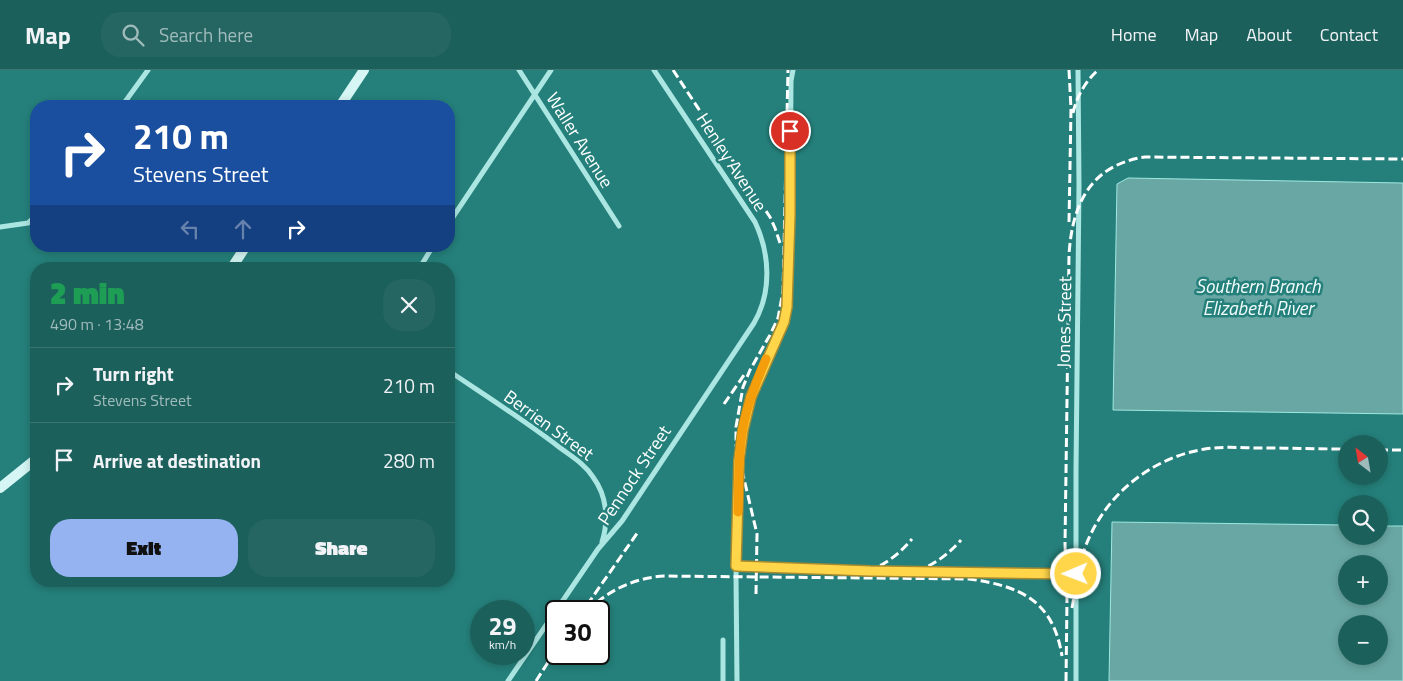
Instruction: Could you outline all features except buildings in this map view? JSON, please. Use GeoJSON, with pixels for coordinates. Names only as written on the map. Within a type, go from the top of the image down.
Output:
{"type":"FeatureCollection","features":[{"type":"Feature","properties":{"kind":"main road"},"geometry":{"type":"LineString","coordinates":[[344,100],[364,70]]}},
{"type":"Feature","properties":{"kind":"main road"},"geometry":{"type":"LineString","coordinates":[[0,488],[30,464]]}},
{"type":"Feature","properties":{"kind":"street"},"geometry":{"type":"LineString","coordinates":[[126,100],[148,70]]}},
{"type":"Feature","properties":{"kind":"street","name":"Waller Avenue"},"geometry":{"type":"LineString","coordinates":[[519,70],[618,226]]}},
{"type":"Feature","properties":{"kind":"street"},"geometry":{"type":"LineString","coordinates":[[455,214],[551,70]]}},
{"type":"Feature","properties":{"kind":"street","name":"Henley Avenue"},"geometry":{"type":"LineString","coordinates":[[654,70],[755,222],[766,256],[767,277]]}},
{"type":"Feature","properties":{"kind":"street"},"geometry":{"type":"LineString","coordinates":[[737,681],[736,566],[739,460],[745,420],[759,375],[784,322],[787,307],[793,70]]}},
{"type":"Feature","properties":{"kind":"street","name":"Jones Street"},"geometry":{"type":"LineString","coordinates":[[1076,681],[1078,70]]}},
{"type":"Feature","properties":{"kind":"street"},"geometry":{"type":"LineString","coordinates":[[0,227],[30,221]]}},
{"type":"Feature","properties":{"kind":"street","name":"Pennock Street"},"geometry":{"type":"LineString","coordinates":[[508,681],[598,549],[622,521],[754,323],[762,305],[767,277]]}},
{"type":"Feature","properties":{"kind":"street","name":"Berrien Street"},"geometry":{"type":"LineString","coordinates":[[455,375],[547,438],[589,471],[598,485],[606,507],[604,534],[598,549]]}},
{"type":"Feature","properties":{"kind":"street"},"geometry":{"type":"LineString","coordinates":[[736,566],[879,571],[1076,574]]}},
{"type":"Feature","properties":{"kind":"street"},"geometry":{"type":"LineString","coordinates":[[723,640],[724,681]]}},
{"type":"Feature","properties":{"kind":"water","name":"Southern Branch Elizabeth River"},"geometry":{"type":"Polygon","coordinates":[[[1128,178],[1403,183],[1403,414],[1113,410],[1117,184],[1128,178]]]}},
{"type":"Feature","properties":{"kind":"water"},"geometry":{"type":"Polygon","coordinates":[[[1112,522],[1338,525],[1338,545],[1388,545],[1388,526],[1403,526],[1403,681],[1109,681],[1112,522]]]}},
{"type":"Feature","properties":{"kind":"railway"},"geometry":{"type":"LineString","coordinates":[[673,70],[770,217],[781,246]]}},
{"type":"Feature","properties":{"kind":"railway"},"geometry":{"type":"LineString","coordinates":[[756,594],[757,534],[736,445],[736,427],[743,387],[778,318],[783,291],[788,70]]}},
{"type":"Feature","properties":{"kind":"railway"},"geometry":{"type":"LineString","coordinates":[[1069,70],[1071,109],[1069,223]]}},
{"type":"Feature","properties":{"kind":"railway"},"geometry":{"type":"LineString","coordinates":[[1073,113],[1082,90],[1098,70]]}},
{"type":"Feature","properties":{"kind":"railway"},"geometry":{"type":"LineString","coordinates":[[1066,681],[1067,599],[1065,544],[1069,255],[1074,220],[1088,190],[1098,178],[1110,169],[1126,161],[1145,157],[1403,159]]}},
{"type":"Feature","properties":{"kind":"railway"},"geometry":{"type":"LineString","coordinates":[[724,404],[744,375]]}},
{"type":"Feature","properties":{"kind":"railway"},"geometry":{"type":"LineString","coordinates":[[1072,608],[1081,560],[1095,527],[1105,510],[1118,495],[1149,470],[1185,454],[1212,448],[1338,449]]}},
{"type":"Feature","properties":{"kind":"railway"},"geometry":{"type":"LineString","coordinates":[[1388,450],[1403,450]]}},
{"type":"Feature","properties":{"kind":"railway"},"geometry":{"type":"LineString","coordinates":[[590,600],[638,532]]}},
{"type":"Feature","properties":{"kind":"railway"},"geometry":{"type":"LineString","coordinates":[[856,575],[887,562],[912,539]]}},
{"type":"Feature","properties":{"kind":"railway"},"geometry":{"type":"LineString","coordinates":[[904,575],[921,570],[936,562],[961,540]]}},
{"type":"Feature","properties":{"kind":"railway"},"geometry":{"type":"LineString","coordinates":[[600,600],[613,591],[632,582],[664,576],[969,579],[1004,586],[1031,599],[1051,621],[1058,637],[1062,656]]}},
{"type":"Feature","properties":{"kind":"railway"},"geometry":{"type":"LineString","coordinates":[[536,681],[546,665]]}},
{"type":"Feature","properties":{"kind":"slow traffic"},"geometry":{"type":"LineString","coordinates":[[738,512],[741,440],[751,397],[766,359]]}},
{"type":"Feature","properties":{"kind":"route"},"geometry":{"type":"LineString","coordinates":[[790,131],[787,307],[784,322],[766,359],[751,397],[741,440],[736,566],[870,571],[1076,574]]}}]}
